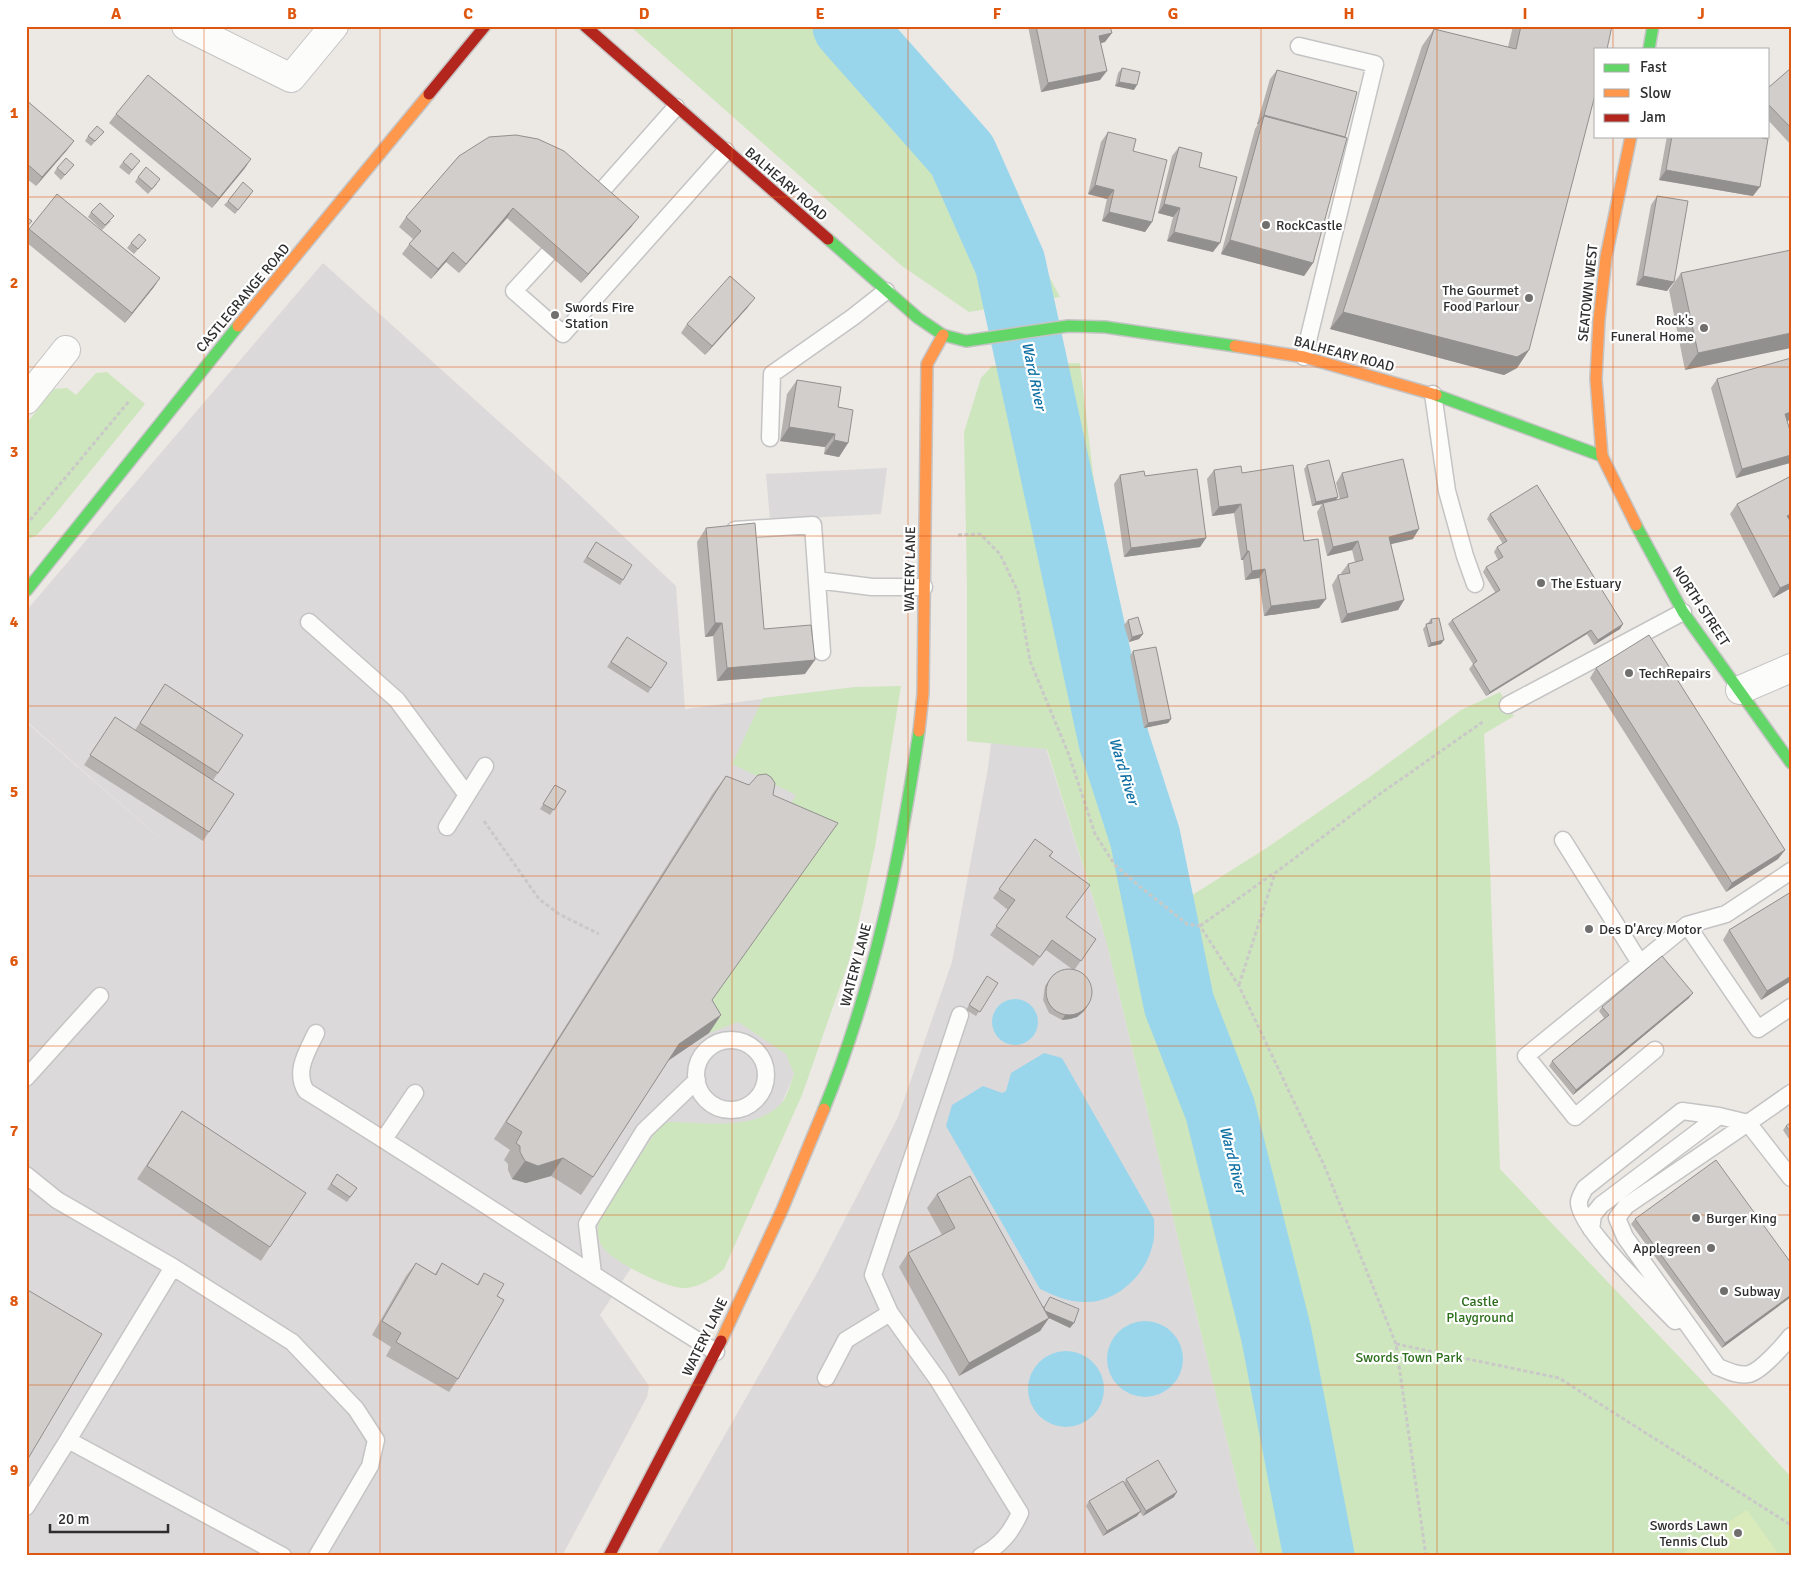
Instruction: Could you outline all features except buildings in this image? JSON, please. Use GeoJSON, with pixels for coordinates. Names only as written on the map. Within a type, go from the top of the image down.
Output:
{"type":"FeatureCollection","features":[{"type":"Feature","properties":{"kind":"main road","name":"CASTLEGRANGE ROAD"},"geometry":{"type":"LineString","coordinates":[[26,589],[165,416],[486,26]]}},
{"type":"Feature","properties":{"kind":"main road","name":"BALHEARY ROAD"},"geometry":{"type":"LineString","coordinates":[[585,26],[886,291],[918,318],[943,335],[966,341],[1068,326],[1105,328],[1201,340],[1304,357],[1434,394],[1602,456]]}},
{"type":"Feature","properties":{"kind":"main road"},"geometry":{"type":"LineString","coordinates":[[1649,48],[1653,26]]}},
{"type":"Feature","properties":{"kind":"main road","name":"SEATOWN WEST"},"geometry":{"type":"LineString","coordinates":[[1602,456],[1596,379],[1599,320],[1606,257],[1631,138]]}},
{"type":"Feature","properties":{"kind":"main road","name":"WATERY LANE"},"geometry":{"type":"LineString","coordinates":[[609,1556],[716,1352],[782,1210],[832,1089],[859,1013],[888,904],[920,732],[924,694],[927,364],[943,335]]}},
{"type":"Feature","properties":{"kind":"main road","name":"NORTH STREET"},"geometry":{"type":"LineString","coordinates":[[1602,456],[1645,543],[1683,612],[1791,763]]}},
{"type":"Feature","properties":{"kind":"street"},"geometry":{"type":"LineString","coordinates":[[186,26],[291,78],[334,26]]}},
{"type":"Feature","properties":{"kind":"street"},"geometry":{"type":"LineString","coordinates":[[26,400],[66,350]]}},
{"type":"Feature","properties":{"kind":"street"},"geometry":{"type":"LineString","coordinates":[[1740,690],[1791,668]]}},
{"type":"Feature","properties":{"kind":"lane"},"geometry":{"type":"LineString","coordinates":[[1299,46],[1375,64],[1304,357]]}},
{"type":"Feature","properties":{"kind":"lane"},"geometry":{"type":"LineString","coordinates":[[598,195],[676,107]]}},
{"type":"Feature","properties":{"kind":"lane"},"geometry":{"type":"LineString","coordinates":[[548,254],[514,291],[563,334],[726,151]]}},
{"type":"Feature","properties":{"kind":"lane"},"geometry":{"type":"LineString","coordinates":[[770,438],[772,374],[853,317],[886,291]]}},
{"type":"Feature","properties":{"kind":"lane"},"geometry":{"type":"LineString","coordinates":[[1434,394],[1448,490],[1464,556],[1475,584]]}},
{"type":"Feature","properties":{"kind":"lane"},"geometry":{"type":"LineString","coordinates":[[729,530],[813,525],[822,652]]}},
{"type":"Feature","properties":{"kind":"lane"},"geometry":{"type":"LineString","coordinates":[[817,580],[872,587],[924,587]]}},
{"type":"Feature","properties":{"kind":"lane"},"geometry":{"type":"LineString","coordinates":[[1508,704],[1683,612]]}},
{"type":"Feature","properties":{"kind":"lane"},"geometry":{"type":"LineString","coordinates":[[309,622],[397,700],[467,796]]}},
{"type":"Feature","properties":{"kind":"lane"},"geometry":{"type":"LineString","coordinates":[[447,827],[485,766]]}},
{"type":"Feature","properties":{"kind":"lane"},"geometry":{"type":"LineString","coordinates":[[1563,840],[1640,963]]}},
{"type":"Feature","properties":{"kind":"lane"},"geometry":{"type":"LineString","coordinates":[[1655,1050],[1575,1117],[1526,1056],[1687,925],[1726,914],[1791,871]]}},
{"type":"Feature","properties":{"kind":"lane"},"geometry":{"type":"LineString","coordinates":[[1687,925],[1758,1030],[1791,1007]]}},
{"type":"Feature","properties":{"kind":"lane"},"geometry":{"type":"LineString","coordinates":[[26,1078],[100,996]]}},
{"type":"Feature","properties":{"kind":"lane"},"geometry":{"type":"LineString","coordinates":[[960,1015],[873,1276],[890,1313],[938,1380],[1020,1513],[1014,1527],[999,1544],[981,1556]]}},
{"type":"Feature","properties":{"kind":"lane"},"geometry":{"type":"LineString","coordinates":[[316,1033],[300,1070],[301,1083],[306,1091],[716,1352]]}},
{"type":"Feature","properties":{"kind":"lane"},"geometry":{"type":"LineString","coordinates":[[593,1274],[586,1224],[644,1131],[697,1080],[697,1068],[701,1057],[709,1048],[719,1042],[730,1039],[742,1041],[752,1047],[760,1055],[765,1066],[764,1088],[758,1098],[749,1105],[738,1109],[727,1110],[707,1100],[700,1091],[697,1080]]}},
{"type":"Feature","properties":{"kind":"lane"},"geometry":{"type":"LineString","coordinates":[[384,1139],[415,1093]]}},
{"type":"Feature","properties":{"kind":"lane"},"geometry":{"type":"LineString","coordinates":[[1718,1366],[1625,1237],[1617,1218],[1626,1206],[1791,1093]]}},
{"type":"Feature","properties":{"kind":"lane"},"geometry":{"type":"LineString","coordinates":[[1791,1178],[1748,1123],[1719,1116],[1682,1111],[1585,1188],[1579,1202],[1582,1213],[1591,1229],[1610,1253],[1718,1366],[1734,1374],[1750,1374],[1779,1352],[1791,1336]]}},
{"type":"Feature","properties":{"kind":"lane"},"geometry":{"type":"LineString","coordinates":[[1591,1229],[1593,1215],[1601,1205],[1719,1116]]}},
{"type":"Feature","properties":{"kind":"lane"},"geometry":{"type":"LineString","coordinates":[[26,1175],[57,1200],[173,1267],[292,1342],[356,1409],[376,1440],[370,1466],[317,1556]]}},
{"type":"Feature","properties":{"kind":"lane"},"geometry":{"type":"LineString","coordinates":[[26,1507],[173,1267]]}},
{"type":"Feature","properties":{"kind":"lane"},"geometry":{"type":"LineString","coordinates":[[826,1378],[846,1340],[890,1313]]}},
{"type":"Feature","properties":{"kind":"lane"},"geometry":{"type":"LineString","coordinates":[[68,1440],[283,1556]]}},
{"type":"Feature","properties":{"kind":"path"},"geometry":{"type":"LineString","coordinates":[[925,538],[980,534],[1000,554],[1018,592],[1030,661],[1069,755],[1095,834],[1115,865],[1187,924],[1200,926],[1275,873],[1377,796],[1508,704]]}},
{"type":"Feature","properties":{"kind":"path"},"geometry":{"type":"LineString","coordinates":[[467,796],[539,899],[559,914],[599,934]]}},
{"type":"Feature","properties":{"kind":"path"},"geometry":{"type":"LineString","coordinates":[[1238,986],[1275,873]]}},
{"type":"Feature","properties":{"kind":"path"},"geometry":{"type":"LineString","coordinates":[[1200,926],[1238,986],[1324,1165],[1396,1344],[1426,1556]]}},
{"type":"Feature","properties":{"kind":"path"},"geometry":{"type":"LineString","coordinates":[[1396,1344],[1559,1378],[1791,1525]]}},
{"type":"Feature","properties":{"kind":"shaded area"},"geometry":{"type":"Polygon","coordinates":[[[323,263],[554,471],[676,586],[685,709],[856,687],[807,1044],[781,1105],[631,1268],[600,1315],[649,1386],[647,1397],[562,1556],[26,1556],[26,722],[200,873],[26,721],[26,611],[323,263]]]}},
{"type":"Feature","properties":{"kind":"shaded area"},"geometry":{"type":"Polygon","coordinates":[[[887,468],[881,514],[770,520],[766,474],[887,468]]]}},
{"type":"Feature","properties":{"kind":"shaded area"},"geometry":{"type":"Polygon","coordinates":[[[991,743],[1046,748],[1106,940],[1246,1519],[1259,1556],[656,1556],[816,1275],[898,1117],[952,962],[991,743]]]}},
{"type":"Feature","properties":{"kind":"green space"},"geometry":{"type":"Polygon","coordinates":[[[630,26],[879,26],[898,54],[992,167],[1060,297],[969,312],[902,266],[630,26]]]}},
{"type":"Feature","properties":{"kind":"green space","name":"Swords Town Park"},"geometry":{"type":"Polygon","coordinates":[[[1080,363],[1093,474],[1139,744],[1183,901],[1268,847],[1368,778],[1461,710],[1500,692],[1514,716],[1484,734],[1500,1169],[1729,1409],[1791,1477],[1791,1556],[1259,1556],[1246,1519],[1106,940],[1047,749],[967,741],[967,586],[964,432],[981,378],[992,366],[1080,363]]]}},
{"type":"Feature","properties":{"kind":"green space"},"geometry":{"type":"Polygon","coordinates":[[[107,372],[145,404],[53,517],[37,535],[26,540],[26,424],[54,389],[67,388],[76,395],[96,373],[107,372]]]}},
{"type":"Feature","properties":{"kind":"green space"},"geometry":{"type":"Polygon","coordinates":[[[901,686],[875,847],[849,961],[802,1095],[724,1269],[707,1281],[687,1288],[679,1288],[657,1281],[632,1269],[612,1256],[600,1243],[598,1231],[600,1218],[660,1125],[669,1122],[727,1123],[756,1119],[769,1113],[782,1103],[794,1074],[786,1054],[738,1022],[709,1033],[700,1018],[781,822],[796,795],[732,764],[763,698],[856,687],[901,686]]]}},
{"type":"Feature","properties":{"kind":"green space","name":"Swords Lawn Tennis Club"},"geometry":{"type":"Polygon","coordinates":[[[1747,1510],[1780,1556],[1678,1556],[1747,1510]]]}},
{"type":"Feature","properties":{"kind":"water"},"geometry":{"type":"Polygon","coordinates":[[[1010,999],[1020,999],[1034,1009],[1038,1022],[1034,1035],[1028,1041],[1020,1045],[1010,1045],[996,1035],[992,1027],[992,1017],[1002,1003],[1010,999]]]}},
{"type":"Feature","properties":{"kind":"water"},"geometry":{"type":"Polygon","coordinates":[[[1044,1053],[1062,1058],[1154,1219],[1154,1240],[1150,1254],[1137,1276],[1119,1292],[1097,1301],[1067,1300],[1040,1289],[946,1126],[952,1105],[983,1086],[1002,1093],[1006,1091],[1011,1073],[1044,1053]]]}},
{"type":"Feature","properties":{"kind":"water"},"geometry":{"type":"Polygon","coordinates":[[[1138,1321],[1152,1321],[1166,1327],[1177,1338],[1183,1352],[1180,1374],[1172,1386],[1152,1397],[1138,1397],[1124,1391],[1113,1380],[1107,1366],[1107,1352],[1113,1338],[1124,1327],[1138,1321]]]}},
{"type":"Feature","properties":{"kind":"water"},"geometry":{"type":"Polygon","coordinates":[[[1059,1351],[1073,1351],[1087,1357],[1098,1368],[1104,1382],[1101,1404],[1093,1416],[1073,1427],[1059,1427],[1045,1421],[1034,1410],[1028,1396],[1028,1382],[1034,1368],[1045,1357],[1059,1351]]]}},
{"type":"Feature","properties":{"kind":"waterway","name":"Ward River"},"geometry":{"type":"LineString","coordinates":[[848,26],[962,155],[1010,263],[1114,741],[1145,837],[1179,1004],[1220,1109],[1276,1333],[1319,1556]]}},
{"type":"Feature","properties":{"kind":"traffic: fast"},"geometry":{"type":"LineString","coordinates":[[1649,48],[1653,26]]}},
{"type":"Feature","properties":{"kind":"traffic: fast"},"geometry":{"type":"LineString","coordinates":[[828,239],[918,318],[943,335],[966,341],[1068,326],[1105,327],[1235,346]]}},
{"type":"Feature","properties":{"kind":"traffic: fast"},"geometry":{"type":"LineString","coordinates":[[26,589],[238,326]]}},
{"type":"Feature","properties":{"kind":"traffic: fast"},"geometry":{"type":"LineString","coordinates":[[1436,395],[1602,456]]}},
{"type":"Feature","properties":{"kind":"traffic: fast"},"geometry":{"type":"LineString","coordinates":[[1636,525],[1683,612],[1791,763]]}},
{"type":"Feature","properties":{"kind":"traffic: fast"},"geometry":{"type":"LineString","coordinates":[[824,1109],[857,1017],[883,923],[894,875],[919,731]]}},
{"type":"Feature","properties":{"kind":"traffic: slow"},"geometry":{"type":"LineString","coordinates":[[238,326],[429,94]]}},
{"type":"Feature","properties":{"kind":"traffic: slow"},"geometry":{"type":"LineString","coordinates":[[1631,138],[1606,257],[1599,320],[1596,379],[1602,456],[1636,525]]}},
{"type":"Feature","properties":{"kind":"traffic: slow"},"geometry":{"type":"LineString","coordinates":[[919,731],[923,694],[927,364],[943,335]]}},
{"type":"Feature","properties":{"kind":"traffic: slow"},"geometry":{"type":"LineString","coordinates":[[1235,346],[1304,357],[1436,395]]}},
{"type":"Feature","properties":{"kind":"traffic: slow"},"geometry":{"type":"LineString","coordinates":[[721,1341],[782,1210],[824,1109]]}},
{"type":"Feature","properties":{"kind":"traffic: jam"},"geometry":{"type":"LineString","coordinates":[[429,94],[485,26]]}},
{"type":"Feature","properties":{"kind":"traffic: jam"},"geometry":{"type":"LineString","coordinates":[[585,26],[828,239]]}},
{"type":"Feature","properties":{"kind":"traffic: jam"},"geometry":{"type":"LineString","coordinates":[[609,1556],[721,1341]]}},
{"type":"Feature","properties":{"kind":"place","name":"RockCastle"},"geometry":{"type":"Point","coordinates":[1266,225]}},
{"type":"Feature","properties":{"kind":"place","name":"The Gourmet Food Parlour"},"geometry":{"type":"Point","coordinates":[1529,298]}},
{"type":"Feature","properties":{"kind":"place","name":"Swords Fire Station"},"geometry":{"type":"Point","coordinates":[555,315]}},
{"type":"Feature","properties":{"kind":"place","name":"Rock's Funeral Home"},"geometry":{"type":"Point","coordinates":[1704,328]}},
{"type":"Feature","properties":{"kind":"place","name":"The Estuary"},"geometry":{"type":"Point","coordinates":[1541,583]}},
{"type":"Feature","properties":{"kind":"place","name":"TechRepairs"},"geometry":{"type":"Point","coordinates":[1629,673]}},
{"type":"Feature","properties":{"kind":"place","name":"Des D'Arcy Motor"},"geometry":{"type":"Point","coordinates":[1589,929]}},
{"type":"Feature","properties":{"kind":"place","name":"Burger King"},"geometry":{"type":"Point","coordinates":[1696,1218]}},
{"type":"Feature","properties":{"kind":"place","name":"Applegreen"},"geometry":{"type":"Point","coordinates":[1711,1248]}},
{"type":"Feature","properties":{"kind":"place","name":"Subway"},"geometry":{"type":"Point","coordinates":[1724,1291]}},
{"type":"Feature","properties":{"kind":"place","name":"Swords Lawn Tennis Club"},"geometry":{"type":"Point","coordinates":[1738,1533]}},
{"type":"Feature","properties":{"kind":"park label","name":"Castle Playground"},"geometry":{"type":"Point","coordinates":[1480,1309]}}]}
